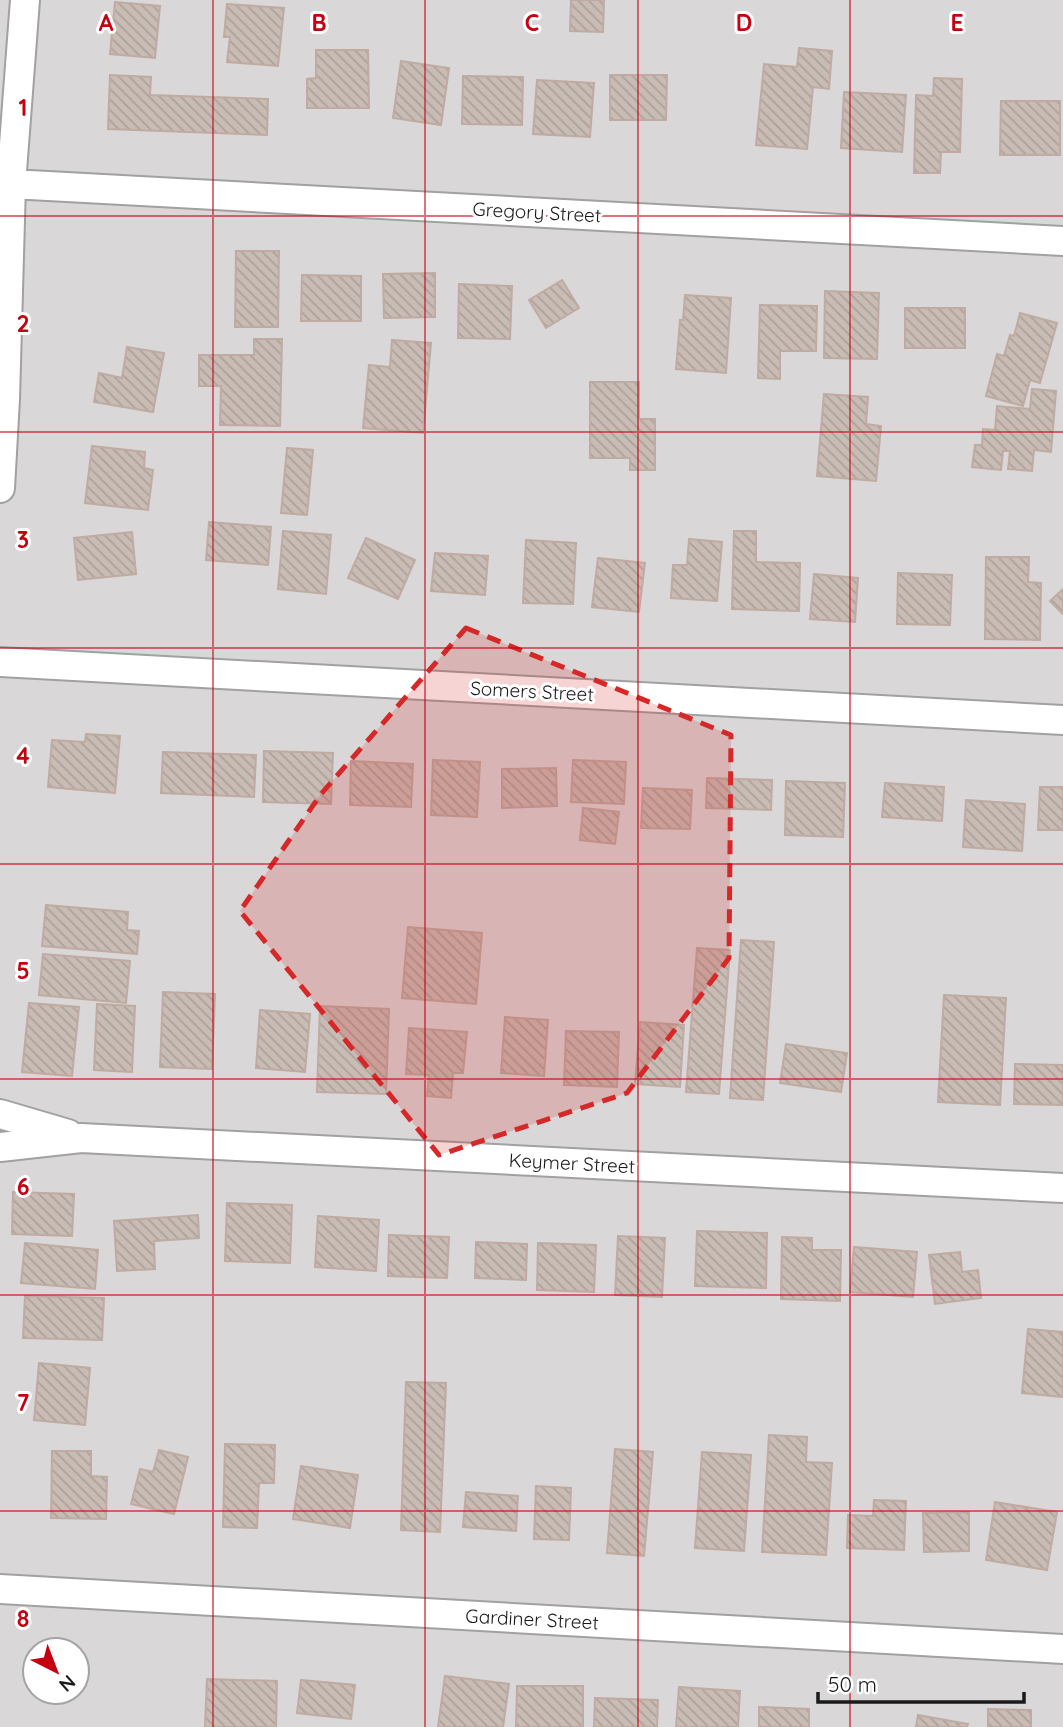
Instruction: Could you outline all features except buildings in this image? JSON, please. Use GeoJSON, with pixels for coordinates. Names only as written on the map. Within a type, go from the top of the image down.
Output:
{"type":"FeatureCollection","features":[{"type":"Feature","properties":{"kind":"street"},"geometry":{"type":"LineString","coordinates":[[0,488],[11,184],[25,0]]}},
{"type":"Feature","properties":{"kind":"street","name":"Gregory Street"},"geometry":{"type":"LineString","coordinates":[[11,184],[1063,241]]}},
{"type":"Feature","properties":{"kind":"street","name":"Somers Street"},"geometry":{"type":"LineString","coordinates":[[0,662],[1063,720]]}},
{"type":"Feature","properties":{"kind":"street","name":"Keymer Street"},"geometry":{"type":"LineString","coordinates":[[0,1114],[81,1138]]}},
{"type":"Feature","properties":{"kind":"street","name":"Keymer Street"},"geometry":{"type":"LineString","coordinates":[[0,1147],[81,1138],[1063,1188]]}},
{"type":"Feature","properties":{"kind":"street","name":"Gardiner Street"},"geometry":{"type":"LineString","coordinates":[[0,1589],[1063,1649]]}},
{"type":"Feature","properties":{"kind":"highlighted area"},"geometry":{"type":"Polygon","coordinates":[[[466,628],[731,735],[729,958],[627,1093],[439,1155],[240,911],[321,794],[466,628]]]}},
{"type":"Feature","properties":{"kind":"shaded area"},"geometry":{"type":"Polygon","coordinates":[[[0,0],[1063,0],[1063,1727],[0,1727],[0,0]]]}}]}
